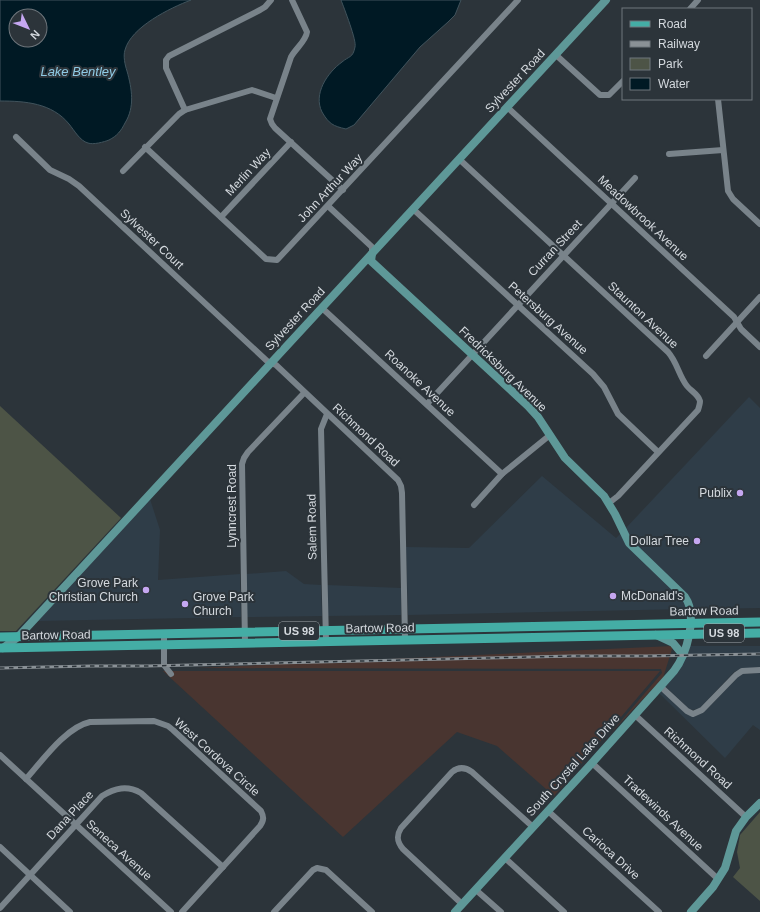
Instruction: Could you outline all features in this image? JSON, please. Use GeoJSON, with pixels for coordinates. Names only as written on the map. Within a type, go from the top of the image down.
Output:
{"type":"FeatureCollection","features":[{"type":"Feature","properties":{"kind":"main road","name":"Bartow Road"},"geometry":{"type":"LineString","coordinates":[[0,636],[760,622]]}},
{"type":"Feature","properties":{"kind":"main road","name":"Bartow Road"},"geometry":{"type":"LineString","coordinates":[[1,649],[760,632]]}},
{"type":"Feature","properties":{"kind":"street"},"geometry":{"type":"LineString","coordinates":[[185,110],[166,68],[166,60],[169,56],[260,10],[271,0]]}},
{"type":"Feature","properties":{"kind":"street"},"geometry":{"type":"LineString","coordinates":[[292,0],[307,32],[306,37],[290,57],[270,119],[272,124],[343,190]]}},
{"type":"Feature","properties":{"kind":"street","name":"John Arthur Way"},"geometry":{"type":"LineString","coordinates":[[145,147],[266,259],[277,260],[518,0]]}},
{"type":"Feature","properties":{"kind":"street","name":"Sylvester Road"},"geometry":{"type":"LineString","coordinates":[[1,649],[18,636],[606,0]]}},
{"type":"Feature","properties":{"kind":"street"},"geometry":{"type":"LineString","coordinates":[[691,8],[698,0]]}},
{"type":"Feature","properties":{"kind":"street"},"geometry":{"type":"LineString","coordinates":[[556,55],[600,95],[610,95],[622,82]]}},
{"type":"Feature","properties":{"kind":"street"},"geometry":{"type":"LineString","coordinates":[[123,171],[145,147],[185,110],[252,90],[276,98]]}},
{"type":"Feature","properties":{"kind":"street"},"geometry":{"type":"LineString","coordinates":[[718,100],[727,186],[730,195],[760,224]]}},
{"type":"Feature","properties":{"kind":"street","name":"Meadowbrook Avenue"},"geometry":{"type":"LineString","coordinates":[[507,107],[734,317],[736,323],[741,329],[760,347]]}},
{"type":"Feature","properties":{"kind":"street","name":"Sylvester Court"},"geometry":{"type":"LineString","coordinates":[[16,136],[50,170],[69,179],[79,186],[271,363]]}},
{"type":"Feature","properties":{"kind":"street","name":"Merlin Way"},"geometry":{"type":"LineString","coordinates":[[221,217],[291,142]]}},
{"type":"Feature","properties":{"kind":"street"},"geometry":{"type":"LineString","coordinates":[[669,154],[723,150]]}},
{"type":"Feature","properties":{"kind":"street","name":"Staunton Avenue"},"geometry":{"type":"LineString","coordinates":[[459,159],[668,352],[676,362],[683,380],[697,396],[700,405],[698,410],[618,496],[609,503]]}},
{"type":"Feature","properties":{"kind":"street","name":"Curran Street"},"geometry":{"type":"LineString","coordinates":[[427,404],[635,178]]}},
{"type":"Feature","properties":{"kind":"street"},"geometry":{"type":"LineString","coordinates":[[328,206],[372,247],[372,254]]}},
{"type":"Feature","properties":{"kind":"street","name":"Petersburg Avenue"},"geometry":{"type":"LineString","coordinates":[[413,208],[599,381],[608,393],[618,414],[658,452]]}},
{"type":"Feature","properties":{"kind":"street","name":"Fredricksburg Avenue"},"geometry":{"type":"LineString","coordinates":[[372,254],[371,261],[528,406],[538,417],[571,466],[609,503],[629,543],[685,596],[690,606],[691,623]]}},
{"type":"Feature","properties":{"kind":"street"},"geometry":{"type":"LineString","coordinates":[[706,356],[760,297]]}},
{"type":"Feature","properties":{"kind":"street","name":"Roanoke Avenue"},"geometry":{"type":"LineString","coordinates":[[322,308],[502,474]]}},
{"type":"Feature","properties":{"kind":"street","name":"Richmond Road"},"geometry":{"type":"LineString","coordinates":[[271,363],[276,365],[304,393],[391,473],[398,480],[401,486],[405,640]]}},
{"type":"Feature","properties":{"kind":"street","name":"Lynncrest Road"},"geometry":{"type":"LineString","coordinates":[[245,643],[242,464],[248,452],[304,393]]}},
{"type":"Feature","properties":{"kind":"street","name":"Salem Road"},"geometry":{"type":"LineString","coordinates":[[326,641],[322,429],[327,414]]}},
{"type":"Feature","properties":{"kind":"street"},"geometry":{"type":"LineString","coordinates":[[474,505],[502,474],[550,435]]}},
{"type":"Feature","properties":{"kind":"street","name":"South Crystal Lake Drive"},"geometry":{"type":"LineString","coordinates":[[455,912],[592,763],[678,666],[683,655],[691,623]]}},
{"type":"Feature","properties":{"kind":"street"},"geometry":{"type":"LineString","coordinates":[[164,634],[164,665],[171,674]]}},
{"type":"Feature","properties":{"kind":"street"},"geometry":{"type":"LineString","coordinates":[[656,635],[673,643],[683,655]]}},
{"type":"Feature","properties":{"kind":"street"},"geometry":{"type":"LineString","coordinates":[[660,686],[687,711],[693,714],[702,710],[736,675],[742,671],[760,670]]}},
{"type":"Feature","properties":{"kind":"street","name":"Richmond Road"},"geometry":{"type":"LineString","coordinates":[[635,715],[746,817]]}},
{"type":"Feature","properties":{"kind":"street","name":"West Cordova Circle"},"geometry":{"type":"LineString","coordinates":[[26,779],[67,733],[82,724],[90,722],[154,721],[168,726],[261,810],[264,820],[223,867]]}},
{"type":"Feature","properties":{"kind":"street","name":"Seneca Avenue"},"geometry":{"type":"LineString","coordinates":[[0,755],[171,912]]}},
{"type":"Feature","properties":{"kind":"street","name":"Tradewinds Avenue"},"geometry":{"type":"LineString","coordinates":[[592,763],[718,879]]}},
{"type":"Feature","properties":{"kind":"street"},"geometry":{"type":"LineString","coordinates":[[462,904],[399,845],[398,833],[400,828],[452,772],[456,769],[462,768],[472,772],[533,827]]}},
{"type":"Feature","properties":{"kind":"street","name":"Dana Place"},"geometry":{"type":"LineString","coordinates":[[0,908],[102,796],[113,790],[122,788],[134,789],[150,801],[223,867]]}},
{"type":"Feature","properties":{"kind":"street"},"geometry":{"type":"LineString","coordinates":[[691,912],[718,879],[724,868],[736,831],[746,817],[760,803]]}},
{"type":"Feature","properties":{"kind":"street","name":"Carioca Drive"},"geometry":{"type":"LineString","coordinates":[[548,811],[659,912]]}},
{"type":"Feature","properties":{"kind":"street"},"geometry":{"type":"LineString","coordinates":[[0,847],[70,912]]}},
{"type":"Feature","properties":{"kind":"street"},"geometry":{"type":"LineString","coordinates":[[505,858],[564,912]]}},
{"type":"Feature","properties":{"kind":"street"},"geometry":{"type":"LineString","coordinates":[[182,912],[223,867]]}},
{"type":"Feature","properties":{"kind":"street"},"geometry":{"type":"LineString","coordinates":[[274,912],[313,870],[317,868],[326,870],[368,911]]}},
{"type":"Feature","properties":{"kind":"street"},"geometry":{"type":"LineString","coordinates":[[476,890],[501,912]]}},
{"type":"Feature","properties":{"kind":"shaded area"},"geometry":{"type":"Polygon","coordinates":[[[749,397],[760,408],[760,608],[694,609],[692,601],[687,595],[632,542],[625,529],[749,397]]]}},
{"type":"Feature","properties":{"kind":"shaded area"},"geometry":{"type":"Polygon","coordinates":[[[542,476],[616,538],[621,533],[678,593],[688,609],[408,615],[406,547],[469,548],[542,476]]]}},
{"type":"Feature","properties":{"kind":"shaded area"},"geometry":{"type":"Polygon","coordinates":[[[150,499],[160,530],[158,580],[240,574],[241,617],[37,621],[150,499]]]}},
{"type":"Feature","properties":{"kind":"shaded area"},"geometry":{"type":"Polygon","coordinates":[[[286,571],[304,584],[321,585],[322,616],[247,617],[246,574],[286,571]]]}},
{"type":"Feature","properties":{"kind":"shaded area"},"geometry":{"type":"Polygon","coordinates":[[[327,585],[401,588],[401,615],[328,616],[327,585]]]}},
{"type":"Feature","properties":{"kind":"shaded area"},"geometry":{"type":"Polygon","coordinates":[[[673,646],[663,678],[609,735],[662,673],[661,669],[196,668],[673,646]]]}},
{"type":"Feature","properties":{"kind":"shaded area"},"geometry":{"type":"Polygon","coordinates":[[[689,646],[760,646],[760,667],[740,669],[734,672],[700,708],[693,710],[689,709],[665,686],[687,655],[689,646]]]}},
{"type":"Feature","properties":{"kind":"shaded area"},"geometry":{"type":"Polygon","coordinates":[[[163,671],[660,671],[554,796],[497,746],[457,732],[343,837],[163,671]]]}},
{"type":"Feature","properties":{"kind":"shaded area"},"geometry":{"type":"Polygon","coordinates":[[[760,673],[760,730],[753,725],[725,758],[659,693],[661,691],[694,717],[704,712],[738,677],[743,674],[760,673]]]}},
{"type":"Feature","properties":{"kind":"green space"},"geometry":{"type":"Polygon","coordinates":[[[0,406],[121,518],[16,631],[0,631],[0,406]]]}},
{"type":"Feature","properties":{"kind":"green space"},"geometry":{"type":"Polygon","coordinates":[[[760,812],[760,901],[733,877],[740,868],[737,852],[740,835],[760,812]]]}},
{"type":"Feature","properties":{"kind":"water","name":"Lake Bentley"},"geometry":{"type":"Polygon","coordinates":[[[0,0],[191,0],[152,19],[135,34],[129,42],[124,52],[124,58],[132,98],[130,111],[120,131],[109,140],[90,144],[85,142],[62,117],[55,112],[46,107],[19,102],[0,101],[0,0]]]}},
{"type":"Feature","properties":{"kind":"water"},"geometry":{"type":"Polygon","coordinates":[[[341,0],[461,0],[455,15],[420,47],[354,125],[346,129],[329,122],[322,112],[319,98],[323,84],[331,72],[352,55],[355,47],[352,32],[341,0]]]}},
{"type":"Feature","properties":{"kind":"railway"},"geometry":{"type":"LineString","coordinates":[[0,668],[573,656],[760,654]]}},
{"type":"Feature","properties":{"kind":"place","name":"Publix"},"geometry":{"type":"Point","coordinates":[740,493]}},
{"type":"Feature","properties":{"kind":"place","name":"Dollar Tree"},"geometry":{"type":"Point","coordinates":[697,541]}},
{"type":"Feature","properties":{"kind":"place","name":"Grove Park Christian Church"},"geometry":{"type":"Point","coordinates":[146,590]}},
{"type":"Feature","properties":{"kind":"place","name":"McDonald's"},"geometry":{"type":"Point","coordinates":[613,596]}},
{"type":"Feature","properties":{"kind":"place","name":"Grove Park Church"},"geometry":{"type":"Point","coordinates":[185,604]}}]}
